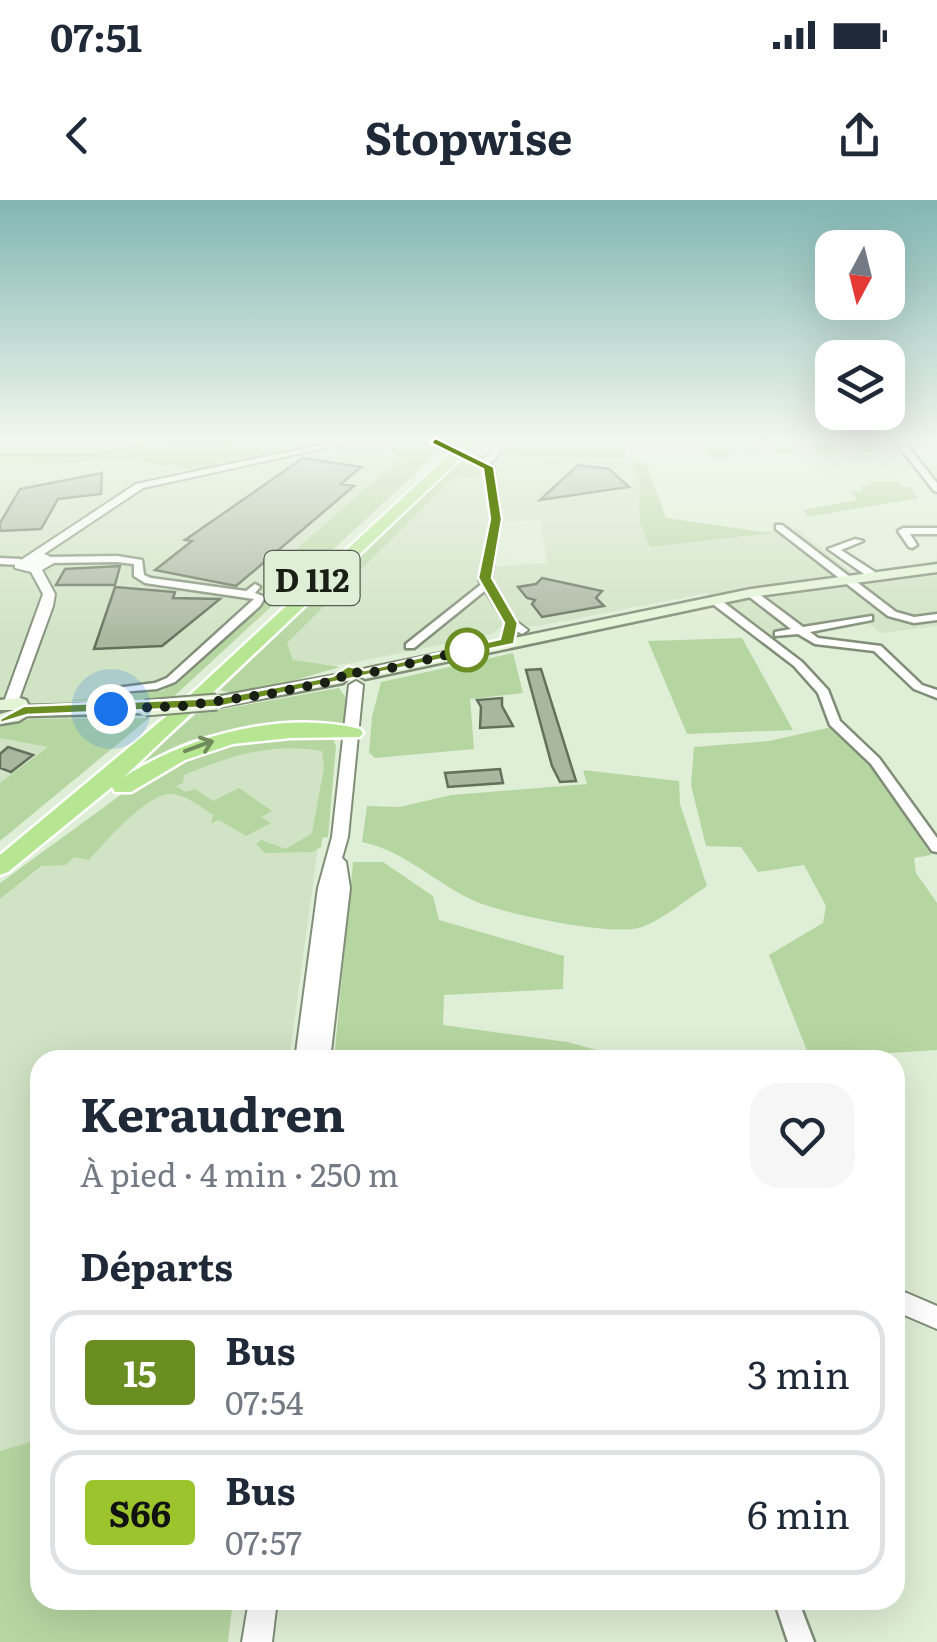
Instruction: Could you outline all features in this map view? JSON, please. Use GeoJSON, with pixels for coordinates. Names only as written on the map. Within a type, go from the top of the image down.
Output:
{"type":"FeatureCollection","features":[{"type":"Feature","properties":{"kind":"highway","name":"D 112"},"geometry":{"type":"LineString","coordinates":[[0,851],[93,779],[387,508]]}},
{"type":"Feature","properties":{"kind":"highway","name":"D 112"},"geometry":{"type":"LineString","coordinates":[[0,870],[104,786],[414,508]]}},
{"type":"Feature","properties":{"kind":"highway"},"geometry":{"type":"LineString","coordinates":[[0,870],[156,763],[208,742],[272,732],[353,732]]}},
{"type":"Feature","properties":{"kind":"main road"},"geometry":{"type":"LineString","coordinates":[[0,719],[13,718],[11,706],[145,708],[218,702],[338,680],[360,680],[517,632],[846,577],[937,568]]}},
{"type":"Feature","properties":{"kind":"street"},"geometry":{"type":"LineString","coordinates":[[39,559],[109,508]]}},
{"type":"Feature","properties":{"kind":"street"},"geometry":{"type":"LineString","coordinates":[[495,508],[485,568],[487,586],[517,632]]}},
{"type":"Feature","properties":{"kind":"street"},"geometry":{"type":"LineString","coordinates":[[778,527],[892,614],[914,620],[937,617]]}},
{"type":"Feature","properties":{"kind":"street"},"geometry":{"type":"LineString","coordinates":[[912,545],[903,531],[937,531]]}},
{"type":"Feature","properties":{"kind":"street"},"geometry":{"type":"LineString","coordinates":[[858,542],[833,549],[871,574]]}},
{"type":"Feature","properties":{"kind":"street"},"geometry":{"type":"LineString","coordinates":[[11,706],[48,606],[49,594],[39,559]]}},
{"type":"Feature","properties":{"kind":"street"},"geometry":{"type":"LineString","coordinates":[[0,561],[134,560],[140,564],[143,579],[252,590],[260,596],[176,678],[157,686],[112,691]]}},
{"type":"Feature","properties":{"kind":"street"},"geometry":{"type":"LineString","coordinates":[[410,646],[487,586]]}},
{"type":"Feature","properties":{"kind":"street"},"geometry":{"type":"LineString","coordinates":[[752,592],[824,644],[861,643],[877,648],[918,687],[937,694]]}},
{"type":"Feature","properties":{"kind":"street"},"geometry":{"type":"LineString","coordinates":[[714,600],[798,664],[824,692],[834,722],[875,762],[937,848]]}},
{"type":"Feature","properties":{"kind":"street"},"geometry":{"type":"LineString","coordinates":[[779,634],[868,618]]}},
{"type":"Feature","properties":{"kind":"street"},"geometry":{"type":"LineString","coordinates":[[306,1050],[326,888],[337,855],[360,680]]}},
{"type":"Feature","properties":{"kind":"street"},"geometry":{"type":"LineString","coordinates":[[321,1050],[342,888],[337,855]]}},
{"type":"Feature","properties":{"kind":"street"},"geometry":{"type":"LineString","coordinates":[[905,1304],[937,1318]]}},
{"type":"Feature","properties":{"kind":"street"},"geometry":{"type":"LineString","coordinates":[[257,1642],[261,1610]]}},
{"type":"Feature","properties":{"kind":"street"},"geometry":{"type":"LineString","coordinates":[[789,1610],[800,1642]]}},
{"type":"Feature","properties":{"kind":"shaded area"},"geometry":{"type":"Polygon","coordinates":[[[0,508],[365,508],[169,687],[53,751],[0,789],[0,508]]]}},
{"type":"Feature","properties":{"kind":"shaded area"},"geometry":{"type":"Polygon","coordinates":[[[422,508],[644,508],[650,547],[796,528],[864,582],[937,574],[937,626],[881,633],[865,621],[771,638],[707,593],[538,626],[500,627],[492,634],[324,667],[293,660],[287,643],[422,508]],[[541,520],[504,521],[492,567],[547,563],[541,520]]]}},
{"type":"Feature","properties":{"kind":"shaded area"},"geometry":{"type":"Polygon","coordinates":[[[320,746],[330,760],[290,1050],[30,1050],[30,1442],[0,1451],[0,899],[150,787],[244,749],[320,746]]]}},
{"type":"Feature","properties":{"kind":"green space"},"geometry":{"type":"Polygon","coordinates":[[[343,508],[378,508],[171,699],[65,701],[163,691],[270,595],[259,590],[281,570],[289,556],[343,508]]]}},
{"type":"Feature","properties":{"kind":"green space"},"geometry":{"type":"Polygon","coordinates":[[[410,508],[423,508],[287,643],[293,660],[340,667],[261,689],[220,690],[410,508]]]}},
{"type":"Feature","properties":{"kind":"green space"},"geometry":{"type":"Polygon","coordinates":[[[640,508],[662,508],[666,518],[771,533],[650,547],[640,523],[640,508]]]}},
{"type":"Feature","properties":{"kind":"green space"},"geometry":{"type":"Polygon","coordinates":[[[813,508],[858,508],[808,517],[804,510],[813,508]]]}},
{"type":"Feature","properties":{"kind":"green space"},"geometry":{"type":"Polygon","coordinates":[[[742,638],[793,730],[687,734],[648,641],[742,638]]]}},
{"type":"Feature","properties":{"kind":"green space"},"geometry":{"type":"Polygon","coordinates":[[[513,653],[523,693],[470,699],[474,749],[375,758],[369,753],[372,717],[381,682],[513,653]]]}},
{"type":"Feature","properties":{"kind":"green space"},"geometry":{"type":"Polygon","coordinates":[[[339,688],[346,698],[344,727],[276,726],[208,735],[166,751],[120,780],[196,714],[339,688]]]}},
{"type":"Feature","properties":{"kind":"green space"},"geometry":{"type":"Polygon","coordinates":[[[149,718],[0,841],[0,783],[48,747],[0,738],[0,725],[33,719],[149,718]]]}},
{"type":"Feature","properties":{"kind":"green space"},"geometry":{"type":"Polygon","coordinates":[[[841,725],[879,763],[877,774],[931,855],[914,858],[916,873],[937,903],[937,1050],[807,1050],[769,955],[823,923],[826,906],[804,865],[758,872],[741,847],[706,846],[691,785],[694,747],[769,741],[841,725]]]}},
{"type":"Feature","properties":{"kind":"green space"},"geometry":{"type":"Polygon","coordinates":[[[332,736],[336,746],[328,837],[322,838],[321,847],[312,852],[265,853],[256,844],[261,840],[286,849],[312,833],[324,767],[322,751],[268,750],[201,768],[184,775],[183,783],[176,786],[186,792],[195,789],[213,801],[239,788],[272,811],[261,817],[271,823],[246,836],[219,820],[211,823],[213,815],[187,799],[170,794],[161,796],[127,820],[89,860],[74,857],[66,865],[42,866],[0,899],[0,883],[162,765],[248,738],[332,736]]]}},
{"type":"Feature","properties":{"kind":"green space"},"geometry":{"type":"Polygon","coordinates":[[[583,770],[679,781],[680,804],[707,886],[642,927],[586,927],[477,902],[407,860],[362,842],[367,806],[400,807],[451,795],[587,784],[583,770]]]}},
{"type":"Feature","properties":{"kind":"green space"},"geometry":{"type":"Polygon","coordinates":[[[353,862],[383,862],[433,896],[439,920],[564,956],[563,989],[444,995],[443,1025],[567,1042],[597,1050],[335,1050],[353,862]]]}},
{"type":"Feature","properties":{"kind":"green space"},"geometry":{"type":"Polygon","coordinates":[[[30,1442],[30,1610],[232,1610],[228,1642],[0,1642],[0,1451],[30,1442]]]}},
{"type":"Feature","properties":{"kind":"building"},"geometry":{"type":"Polygon","coordinates":[[[9,508],[53,508],[41,529],[0,531],[9,508]]]}},
{"type":"Feature","properties":{"kind":"building"},"geometry":{"type":"Polygon","coordinates":[[[231,508],[328,508],[236,586],[155,570],[192,541],[185,540],[231,508]]]}},
{"type":"Feature","properties":{"kind":"building"},"geometry":{"type":"Polygon","coordinates":[[[120,566],[115,585],[56,585],[65,569],[120,566]]]}},
{"type":"Feature","properties":{"kind":"building"},"geometry":{"type":"Polygon","coordinates":[[[542,578],[602,591],[596,598],[604,606],[542,617],[532,604],[535,600],[527,598],[518,587],[536,584],[542,578]]]}},
{"type":"Feature","properties":{"kind":"building"},"geometry":{"type":"Polygon","coordinates":[[[115,587],[175,592],[173,598],[220,599],[162,646],[94,649],[115,587]]]}},
{"type":"Feature","properties":{"kind":"building"},"geometry":{"type":"Polygon","coordinates":[[[541,669],[576,781],[560,782],[552,766],[526,670],[541,669]]]}},
{"type":"Feature","properties":{"kind":"building"},"geometry":{"type":"Polygon","coordinates":[[[502,698],[513,726],[480,728],[481,707],[477,700],[502,698]]]}},
{"type":"Feature","properties":{"kind":"building"},"geometry":{"type":"Polygon","coordinates":[[[8,747],[33,755],[11,772],[0,768],[0,754],[8,747]]]}},
{"type":"Feature","properties":{"kind":"building"},"geometry":{"type":"Polygon","coordinates":[[[500,769],[503,783],[448,787],[445,773],[500,769]]]}},
{"type":"Feature","properties":{"kind":"bus line","name":"15"},"geometry":{"type":"LineString","coordinates":[[0,719],[13,718],[24,710],[163,708],[218,702],[338,680],[339,675],[348,671],[365,674],[508,641],[505,636],[511,623],[490,593],[485,578],[496,508]]}},
{"type":"Feature","properties":{"kind":"route"},"geometry":{"type":"LineString","coordinates":[[111,709],[183,706],[269,694],[338,680],[339,675],[348,671],[365,674],[472,649],[467,650]]}}]}
